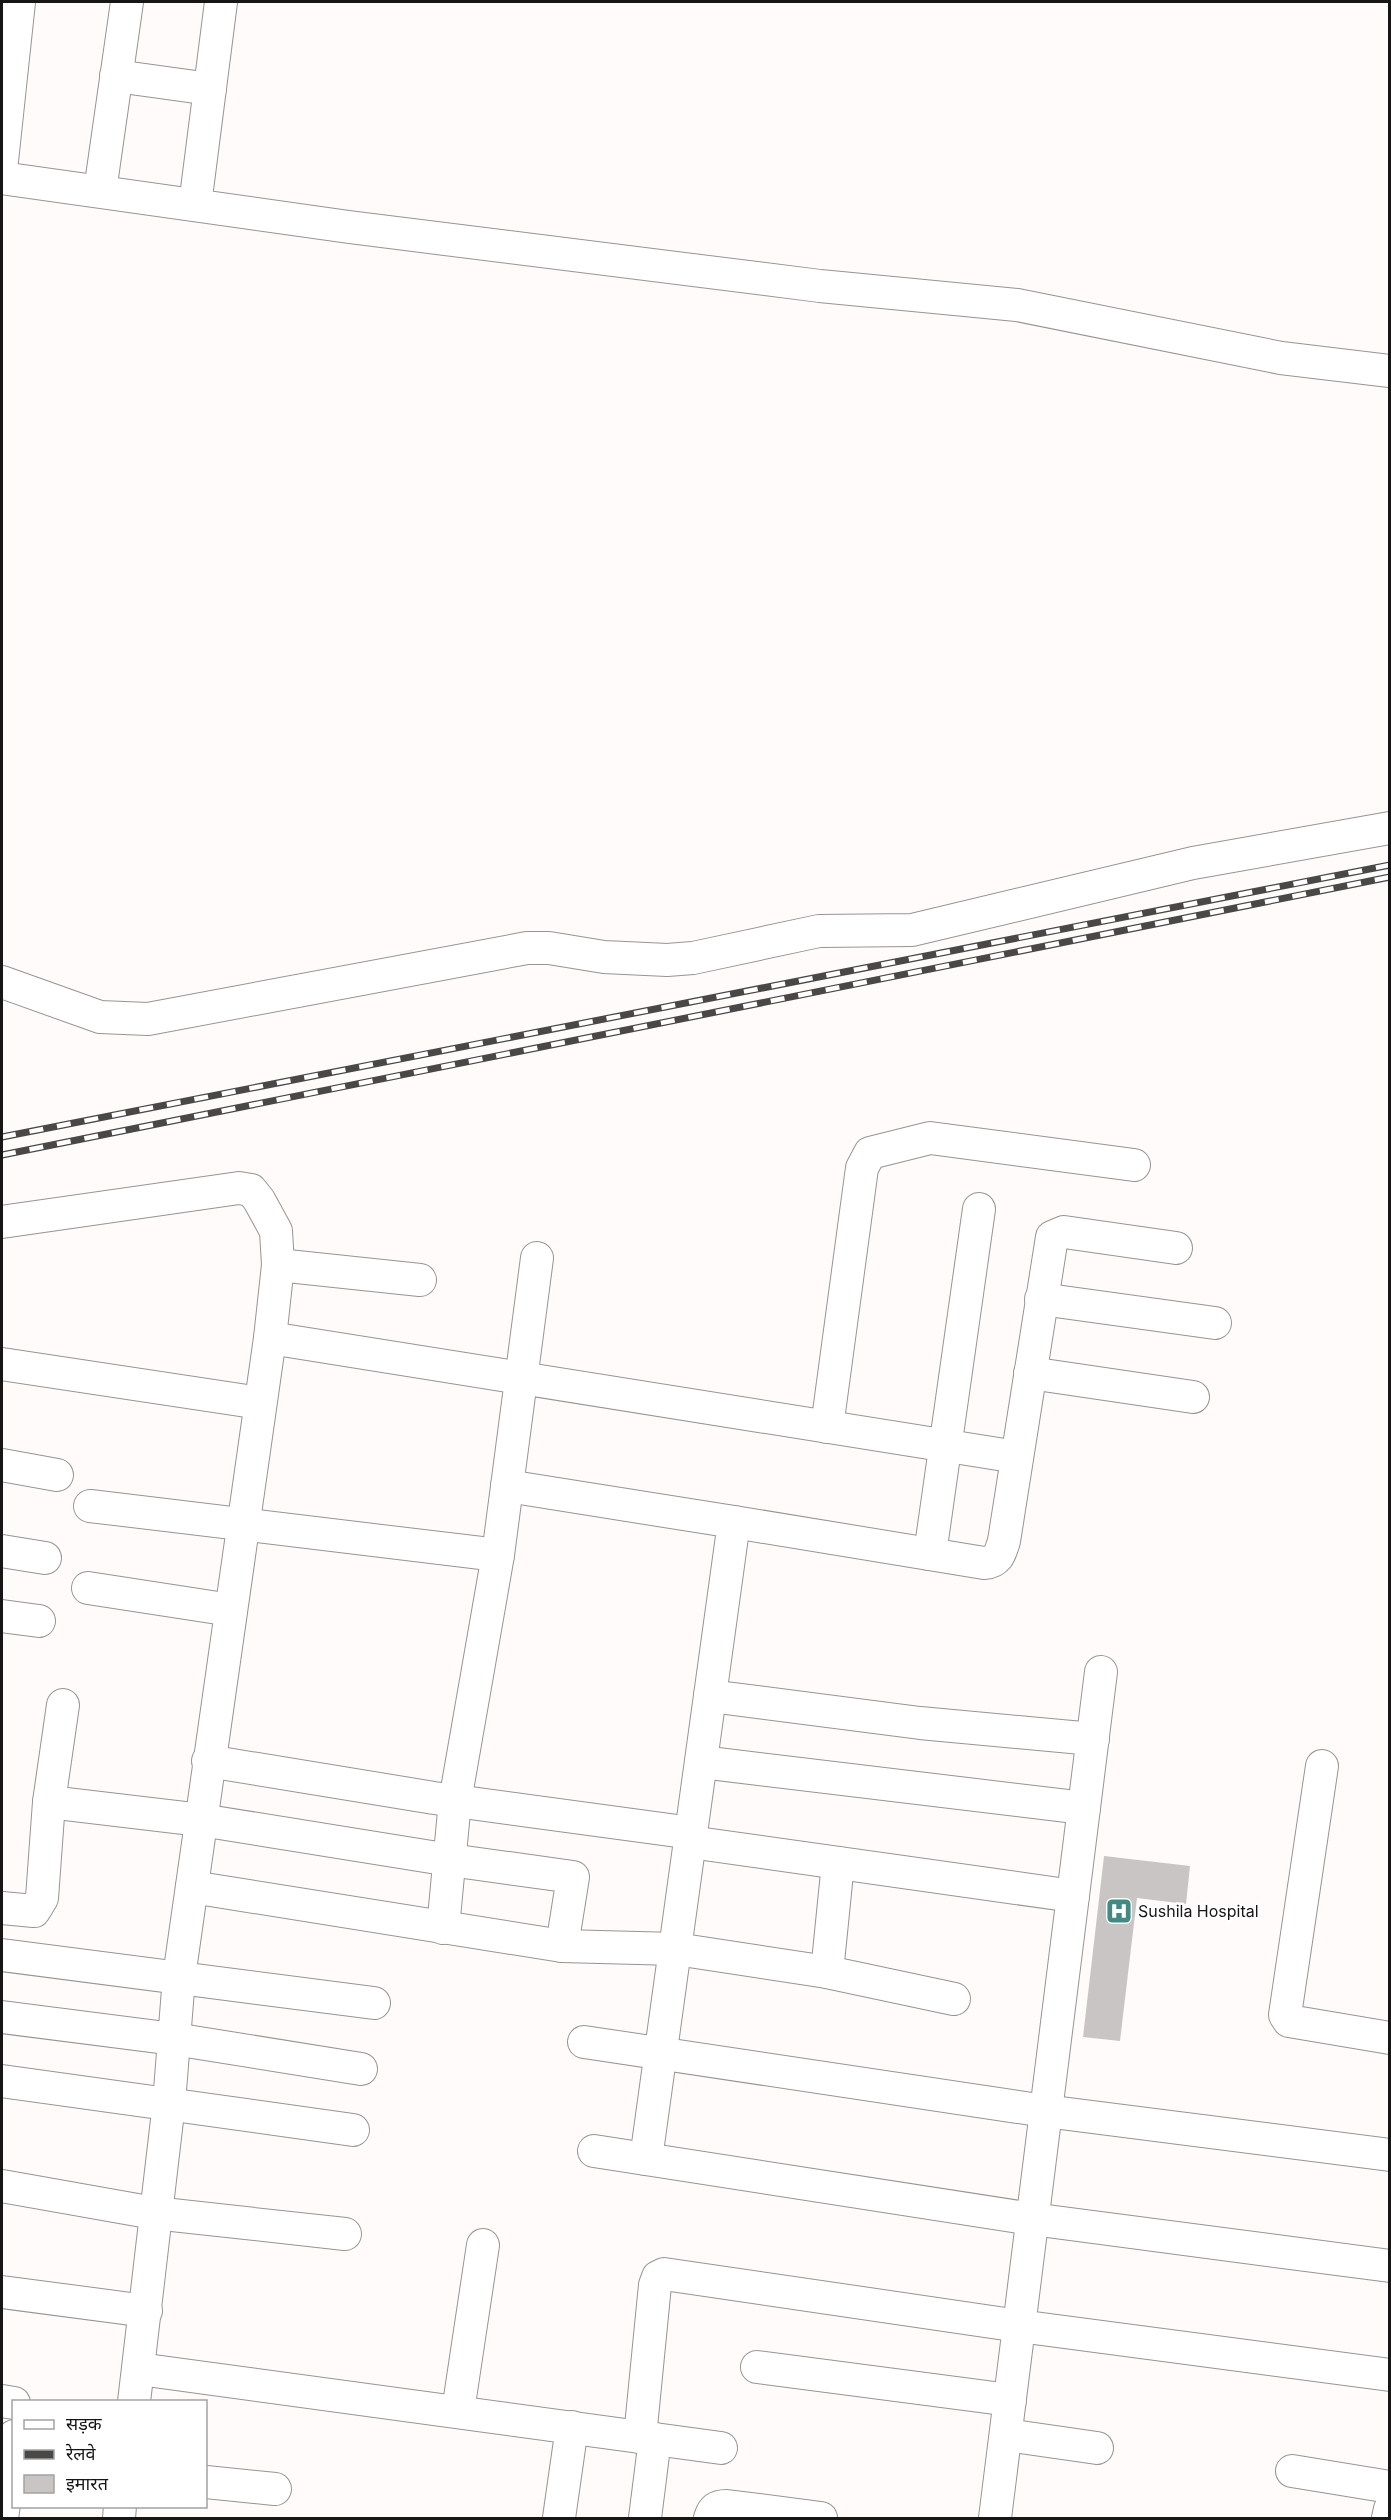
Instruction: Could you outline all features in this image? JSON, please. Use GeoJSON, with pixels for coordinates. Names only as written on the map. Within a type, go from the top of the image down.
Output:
{"type":"FeatureCollection","features":[{"type":"Feature","properties":{"kind":"street"},"geometry":{"type":"LineString","coordinates":[[2,161],[19,2]]}},
{"type":"Feature","properties":{"kind":"street"},"geometry":{"type":"LineString","coordinates":[[100,191],[127,2]]}},
{"type":"Feature","properties":{"kind":"street"},"geometry":{"type":"LineString","coordinates":[[195,205],[221,2]]}},
{"type":"Feature","properties":{"kind":"street"},"geometry":{"type":"LineString","coordinates":[[116,76],[210,89]]}},
{"type":"Feature","properties":{"kind":"street"},"geometry":{"type":"LineString","coordinates":[[2,178],[820,286],[1017,305],[1281,358],[1389,371]]}},
{"type":"Feature","properties":{"kind":"street"},"geometry":{"type":"LineString","coordinates":[[2,982],[100,1017],[148,1020],[527,948],[549,948],[604,957],[667,960],[693,958],[819,931],[912,930],[1193,863],[1389,828]]}},
{"type":"Feature","properties":{"kind":"street"},"geometry":{"type":"LineString","coordinates":[[827,1427],[862,1168],[870,1153],[930,1138],[1134,1165]]}},
{"type":"Feature","properties":{"kind":"street"},"geometry":{"type":"LineString","coordinates":[[2,1222],[238,1188],[251,1190],[276,1231],[278,1265],[270,1338],[179,1977],[168,2103],[134,2400]]}},
{"type":"Feature","properties":{"kind":"street"},"geometry":{"type":"LineString","coordinates":[[930,1554],[979,1209]]}},
{"type":"Feature","properties":{"kind":"street"},"geometry":{"type":"LineString","coordinates":[[507,1486],[992,1563],[998,1558],[1004,1541],[1052,1237],[1058,1233],[1074,1233],[1176,1248]]}},
{"type":"Feature","properties":{"kind":"street"},"geometry":{"type":"LineString","coordinates":[[443,1928],[455,1801],[498,1555],[537,1258]]}},
{"type":"Feature","properties":{"kind":"street"},"geometry":{"type":"LineString","coordinates":[[278,1265],[420,1280]]}},
{"type":"Feature","properties":{"kind":"street"},"geometry":{"type":"LineString","coordinates":[[1041,1299],[1215,1323]]}},
{"type":"Feature","properties":{"kind":"street"},"geometry":{"type":"LineString","coordinates":[[270,1338],[1017,1457]]}},
{"type":"Feature","properties":{"kind":"street"},"geometry":{"type":"LineString","coordinates":[[2,1364],[260,1403]]}},
{"type":"Feature","properties":{"kind":"street"},"geometry":{"type":"LineString","coordinates":[[1030,1373],[1194,1397]]}},
{"type":"Feature","properties":{"kind":"street"},"geometry":{"type":"LineString","coordinates":[[2,1466],[57,1475]]}},
{"type":"Feature","properties":{"kind":"street"},"geometry":{"type":"LineString","coordinates":[[90,1506],[498,1555]]}},
{"type":"Feature","properties":{"kind":"street"},"geometry":{"type":"LineString","coordinates":[[646,2159],[734,1522]]}},
{"type":"Feature","properties":{"kind":"street"},"geometry":{"type":"LineString","coordinates":[[2,1551],[45,1558]]}},
{"type":"Feature","properties":{"kind":"street"},"geometry":{"type":"LineString","coordinates":[[88,1588],[231,1610]]}},
{"type":"Feature","properties":{"kind":"street"},"geometry":{"type":"LineString","coordinates":[[2,1616],[39,1621]]}},
{"type":"Feature","properties":{"kind":"street"},"geometry":{"type":"LineString","coordinates":[[995,2518],[1101,1672]]}},
{"type":"Feature","properties":{"kind":"street"},"geometry":{"type":"LineString","coordinates":[[710,1696],[920,1723],[1093,1739]]}},
{"type":"Feature","properties":{"kind":"street"},"geometry":{"type":"LineString","coordinates":[[2,1908],[34,1911],[40,1906],[50,1802],[63,1705]]}},
{"type":"Feature","properties":{"kind":"street"},"geometry":{"type":"LineString","coordinates":[[208,1761],[838,1863],[1072,1896]]}},
{"type":"Feature","properties":{"kind":"street"},"geometry":{"type":"LineString","coordinates":[[701,1762],[1084,1808]]}},
{"type":"Feature","properties":{"kind":"street"},"geometry":{"type":"LineString","coordinates":[[1322,1766],[1286,2014],[1289,2021],[1389,2038]]}},
{"type":"Feature","properties":{"kind":"street"},"geometry":{"type":"LineString","coordinates":[[50,1802],[201,1820],[450,1860],[573,1877],[562,1946]]}},
{"type":"Feature","properties":{"kind":"street"},"geometry":{"type":"LineString","coordinates":[[827,1971],[838,1863]]}},
{"type":"Feature","properties":{"kind":"street"},"geometry":{"type":"LineString","coordinates":[[192,1887],[562,1946],[675,1948],[827,1971],[954,1999]]}},
{"type":"Feature","properties":{"kind":"street"},"geometry":{"type":"LineString","coordinates":[[2,1955],[374,2003]]}},
{"type":"Feature","properties":{"kind":"street"},"geometry":{"type":"LineString","coordinates":[[2,2017],[174,2039],[361,2069]]}},
{"type":"Feature","properties":{"kind":"street"},"geometry":{"type":"LineString","coordinates":[[584,2042],[1045,2111],[1389,2155]]}},
{"type":"Feature","properties":{"kind":"street"},"geometry":{"type":"LineString","coordinates":[[2,2081],[353,2130]]}},
{"type":"Feature","properties":{"kind":"street"},"geometry":{"type":"LineString","coordinates":[[594,2151],[1032,2219],[1389,2266]]}},
{"type":"Feature","properties":{"kind":"street"},"geometry":{"type":"LineString","coordinates":[[2,2186],[154,2213],[345,2234]]}},
{"type":"Feature","properties":{"kind":"street"},"geometry":{"type":"LineString","coordinates":[[458,2410],[483,2245]]}},
{"type":"Feature","properties":{"kind":"street"},"geometry":{"type":"LineString","coordinates":[[645,2518],[655,2285],[658,2277],[664,2274],[1019,2326],[1389,2374]]}},
{"type":"Feature","properties":{"kind":"street"},"geometry":{"type":"LineString","coordinates":[[2,2292],[146,2311]]}},
{"type":"Feature","properties":{"kind":"street"},"geometry":{"type":"LineString","coordinates":[[758,2367],[1010,2400]]}},
{"type":"Feature","properties":{"kind":"street"},"geometry":{"type":"LineString","coordinates":[[139,2369],[458,2410],[721,2448]]}},
{"type":"Feature","properties":{"kind":"street"},"geometry":{"type":"LineString","coordinates":[[560,2518],[572,2427]]}},
{"type":"Feature","properties":{"kind":"street"},"geometry":{"type":"LineString","coordinates":[[1006,2435],[1097,2448]]}},
{"type":"Feature","properties":{"kind":"street"},"geometry":{"type":"LineString","coordinates":[[2,2518],[12,2450]]}},
{"type":"Feature","properties":{"kind":"street"},"geometry":{"type":"LineString","coordinates":[[1292,2471],[1389,2487]]}},
{"type":"Feature","properties":{"kind":"street"},"geometry":{"type":"LineString","coordinates":[[207,2482],[275,2489]]}},
{"type":"Feature","properties":{"kind":"street"},"geometry":{"type":"LineString","coordinates":[[710,2518],[713,2510],[718,2506],[727,2506],[808,2518]]}},
{"type":"Feature","properties":{"kind":"street"},"geometry":{"type":"LineString","coordinates":[[1388,2518],[1389,2510]]}},
{"type":"Feature","properties":{"kind":"building"},"geometry":{"type":"Polygon","coordinates":[[[1104,1856],[1190,1866],[1186,1904],[1137,1898],[1120,2041],[1083,2037],[1104,1856]]]}},
{"type":"Feature","properties":{"kind":"railway"},"geometry":{"type":"LineString","coordinates":[[2,1137],[1390,865]]}},
{"type":"Feature","properties":{"kind":"railway"},"geometry":{"type":"LineString","coordinates":[[2,1155],[1390,877]]}},
{"type":"Feature","properties":{"kind":"place","name":"Sushila Hospital"},"geometry":{"type":"Point","coordinates":[1119,1911]}}]}
